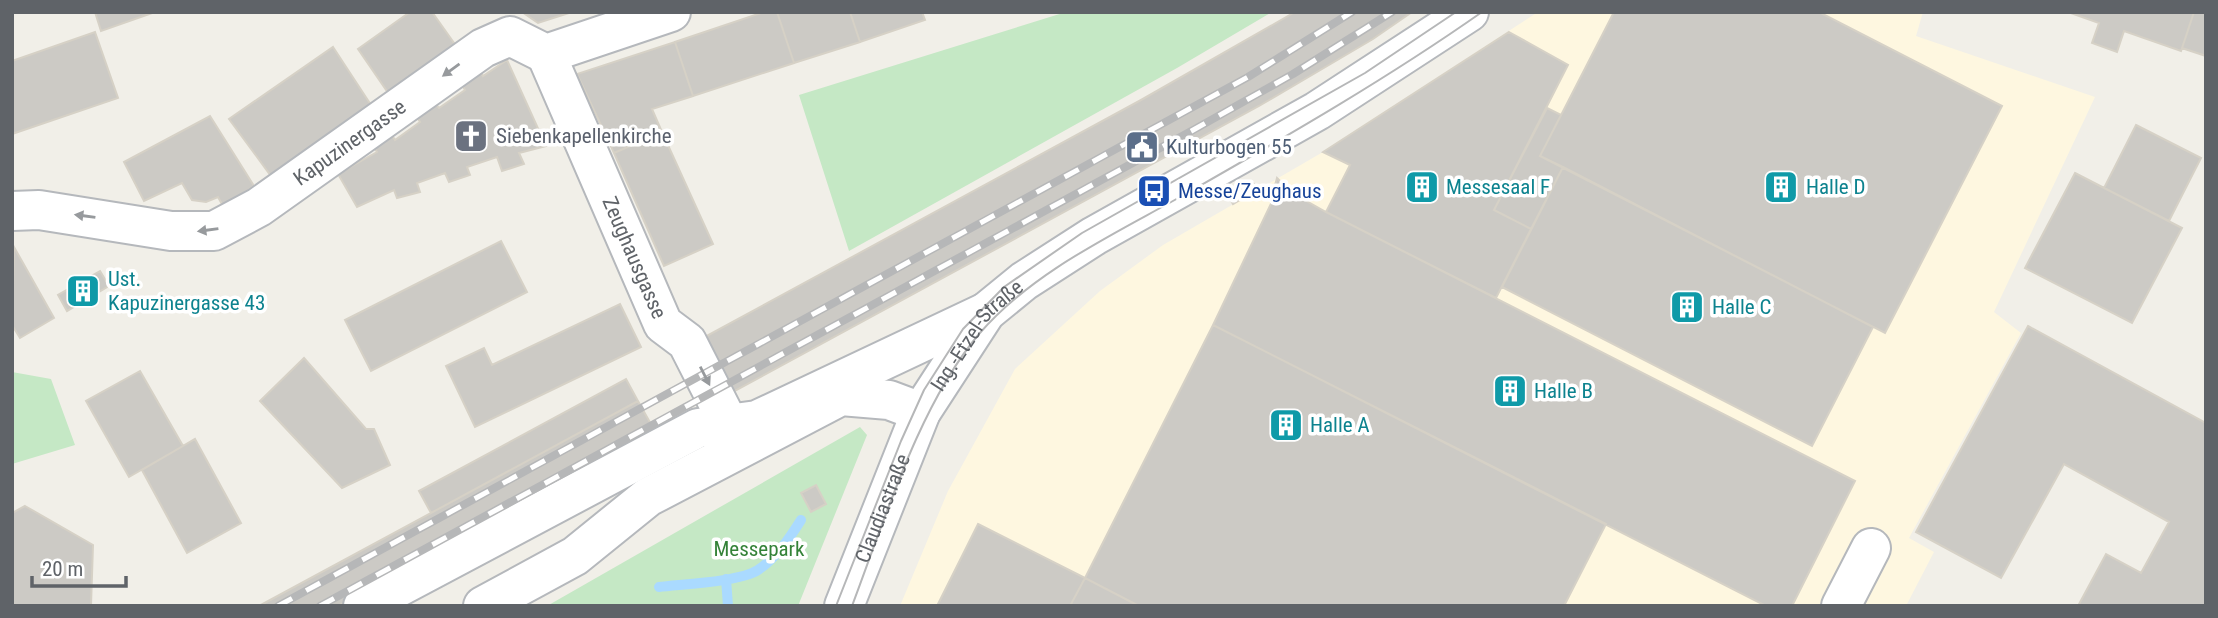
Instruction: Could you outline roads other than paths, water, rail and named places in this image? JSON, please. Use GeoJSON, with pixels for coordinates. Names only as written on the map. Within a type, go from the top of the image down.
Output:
{"type":"FeatureCollection","features":[{"type":"Feature","properties":{"kind":"street"},"geometry":{"type":"LineString","coordinates":[[546,54],[671,12]]}},
{"type":"Feature","properties":{"kind":"street","name":"Ing.-Etzel-Straße"},"geometry":{"type":"LineString","coordinates":[[493,603],[578,565],[648,497],[841,396],[889,400],[920,412],[986,313],[1024,281],[1094,236],[1317,111],[1469,12]]}},
{"type":"Feature","properties":{"kind":"street","name":"Kapuzinergasse"},"geometry":{"type":"LineString","coordinates":[[12,211],[39,210],[171,231],[214,231],[259,208],[483,48],[509,24],[546,54]]}},
{"type":"Feature","properties":{"kind":"street","name":"Zeughausgasse"},"geometry":{"type":"LineString","coordinates":[[546,54],[663,324],[687,342],[741,448]]}},
{"type":"Feature","properties":{"kind":"street"},"geometry":{"type":"LineString","coordinates":[[363,606],[698,428],[757,419],[986,313]]}},
{"type":"Feature","properties":{"kind":"street","name":"Claudiastraße"},"geometry":{"type":"LineString","coordinates":[[844,606],[920,412]]}},
{"type":"Feature","properties":{"kind":"street"},"geometry":{"type":"LineString","coordinates":[[1841,606],[1871,548]]}},
{"type":"Feature","properties":{"kind":"waterway"},"geometry":{"type":"LineString","coordinates":[[659,587],[725,580],[758,570],[777,553],[801,520]]}},
{"type":"Feature","properties":{"kind":"waterway"},"geometry":{"type":"LineString","coordinates":[[726,579],[728,606]]}},
{"type":"Feature","properties":{"kind":"tram line"},"geometry":{"type":"LineString","coordinates":[[836,606],[924,390],[963,329],[1004,287],[1082,233],[1365,73],[1456,12]]}},
{"type":"Feature","properties":{"kind":"tram line"},"geometry":{"type":"LineString","coordinates":[[852,606],[905,464],[938,394],[979,334],[1001,311],[1078,254],[1338,105],[1482,12]]}},
{"type":"Feature","properties":{"kind":"railway"},"geometry":{"type":"LineString","coordinates":[[278,606],[1248,77],[1352,12]]}},
{"type":"Feature","properties":{"kind":"railway"},"geometry":{"type":"LineString","coordinates":[[320,606],[1195,129],[1293,74],[1392,12]]}},
{"type":"Feature","properties":{"kind":"place","name":"Siebenkapellenkirche"},"geometry":{"type":"Point","coordinates":[471,136]}},
{"type":"Feature","properties":{"kind":"place","name":"Kulturbogen 55"},"geometry":{"type":"Point","coordinates":[1142,147]}},
{"type":"Feature","properties":{"kind":"place","name":"Messesaal F"},"geometry":{"type":"Point","coordinates":[1422,187]}},
{"type":"Feature","properties":{"kind":"place","name":"Halle D"},"geometry":{"type":"Point","coordinates":[1781,187]}},
{"type":"Feature","properties":{"kind":"place","name":"Messe/Zeughaus"},"geometry":{"type":"Point","coordinates":[1154,191]}},
{"type":"Feature","properties":{"kind":"place","name":"Ust. Kapuzinergasse 43"},"geometry":{"type":"Point","coordinates":[83,291]}},
{"type":"Feature","properties":{"kind":"place","name":"Halle C"},"geometry":{"type":"Point","coordinates":[1687,307]}},
{"type":"Feature","properties":{"kind":"place","name":"Halle B"},"geometry":{"type":"Point","coordinates":[1510,391]}},
{"type":"Feature","properties":{"kind":"place","name":"Halle A"},"geometry":{"type":"Point","coordinates":[1286,425]}},
{"type":"Feature","properties":{"kind":"park label","name":"Messepark"},"geometry":{"type":"Point","coordinates":[759,549]}}]}
